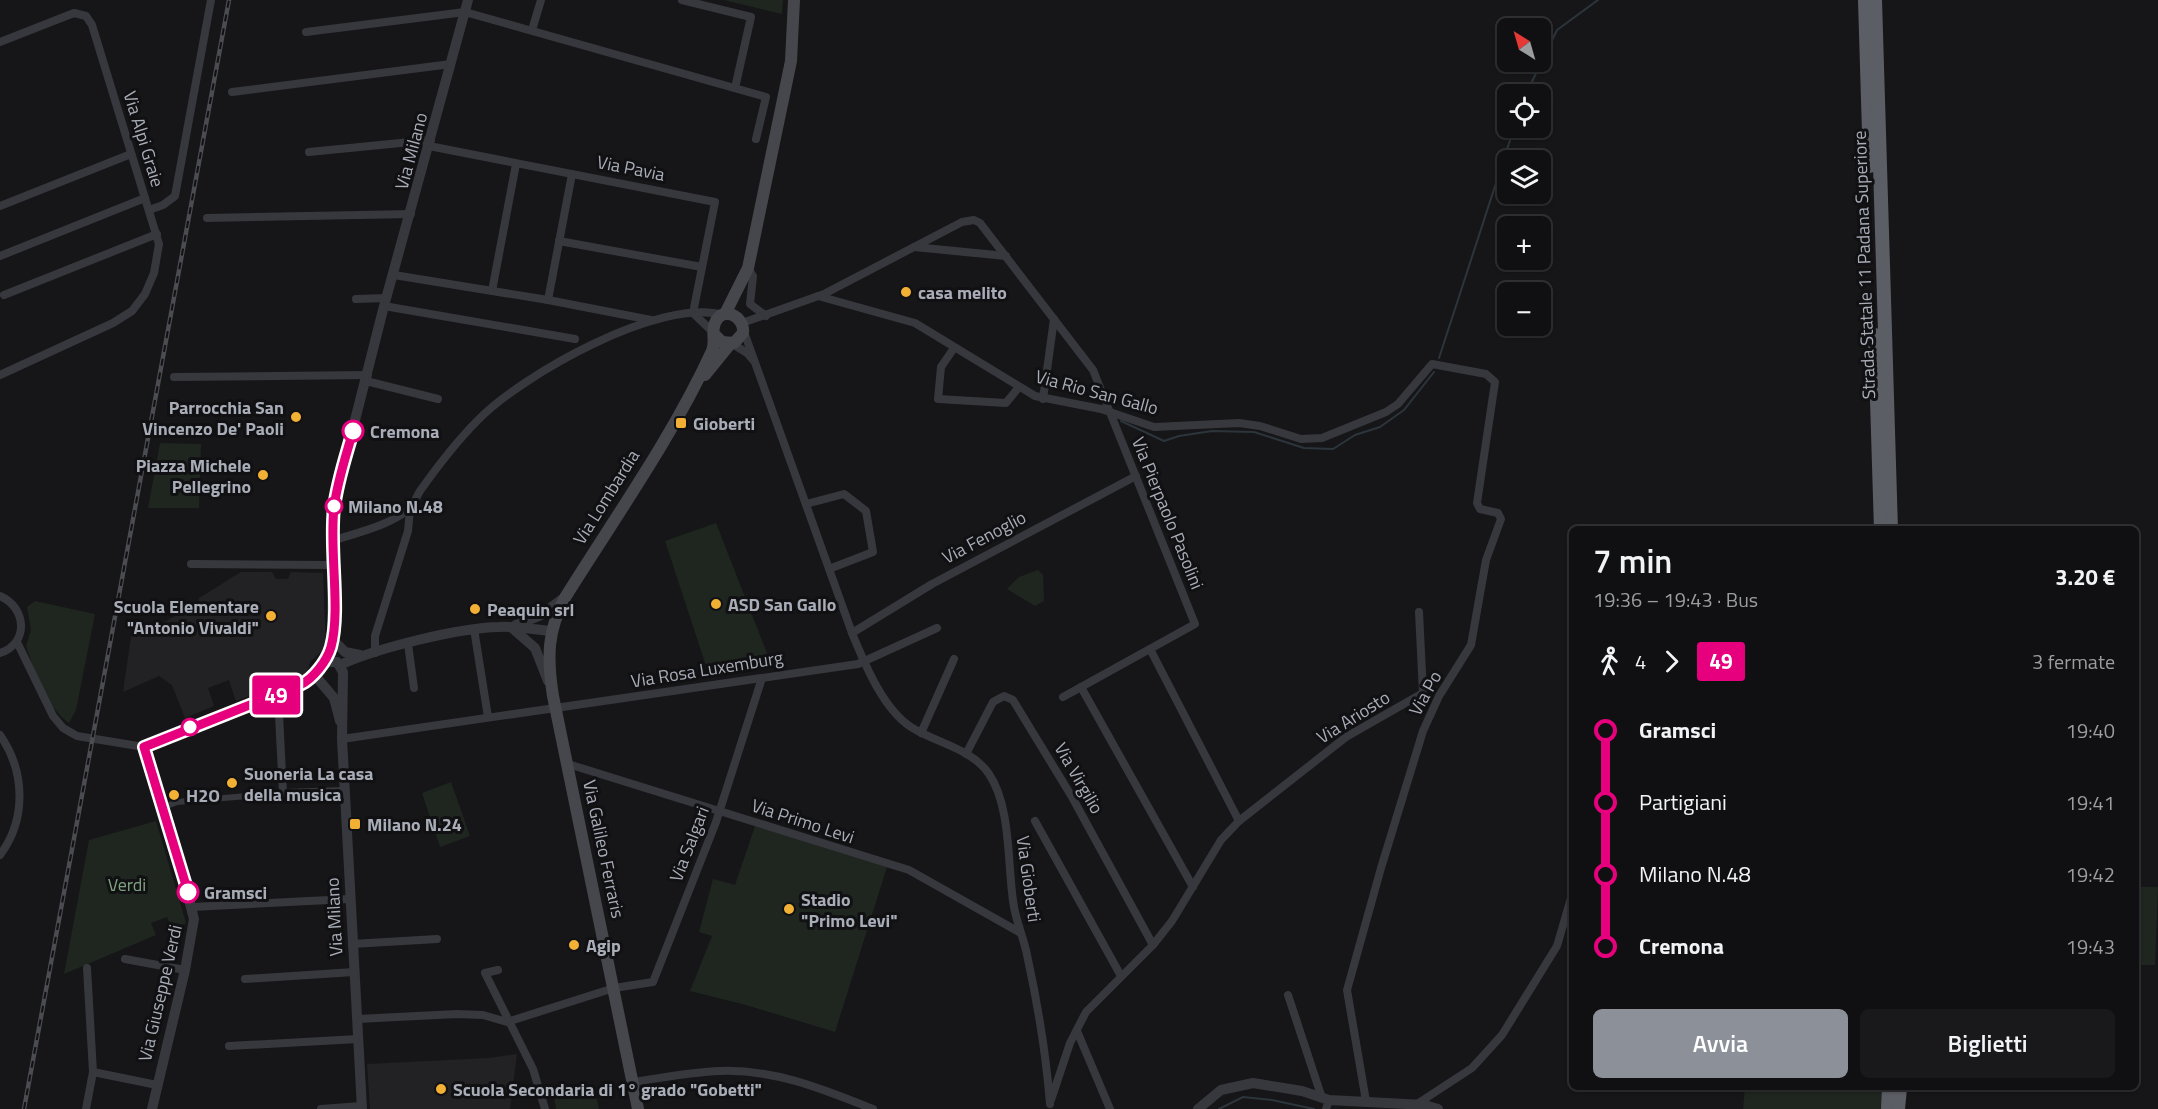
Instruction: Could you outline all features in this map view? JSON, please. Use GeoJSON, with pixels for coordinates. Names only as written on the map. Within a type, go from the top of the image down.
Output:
{"type":"FeatureCollection","features":[{"type":"Feature","properties":{"kind":"highway","name":"Strada Statale 11 Padana Superiore"},"geometry":{"type":"LineString","coordinates":[[1865,0],[1881,526]]}},
{"type":"Feature","properties":{"kind":"highway","name":"Strada Statale 11 Padana Superiore"},"geometry":{"type":"LineString","coordinates":[[1875,0],[1891,526]]}},
{"type":"Feature","properties":{"kind":"highway"},"geometry":{"type":"LineString","coordinates":[[1888,1109],[1889,1090]]}},
{"type":"Feature","properties":{"kind":"highway"},"geometry":{"type":"LineString","coordinates":[[1898,1109],[1900,1090]]}},
{"type":"Feature","properties":{"kind":"main road"},"geometry":{"type":"LineString","coordinates":[[744,280],[746,287],[740,302],[742,324],[739,339],[731,343],[722,342],[714,333],[715,322],[724,314],[744,280],[748,268],[791,61],[794,0]]}},
{"type":"Feature","properties":{"kind":"main road"},"geometry":{"type":"LineString","coordinates":[[724,314],[742,324]]}},
{"type":"Feature","properties":{"kind":"main road","name":"Via Lombardia"},"geometry":{"type":"LineString","coordinates":[[550,631],[566,596],[696,384],[713,346],[714,333]]}},
{"type":"Feature","properties":{"kind":"main road","name":"Via Lombardia"},"geometry":{"type":"LineString","coordinates":[[696,384],[731,343]]}},
{"type":"Feature","properties":{"kind":"main road","name":"Via Galileo Ferraris"},"geometry":{"type":"LineString","coordinates":[[550,631],[548,657],[555,701],[638,1109]]}},
{"type":"Feature","properties":{"kind":"street"},"geometry":{"type":"LineString","coordinates":[[149,210],[163,206],[174,196],[211,0]]}},
{"type":"Feature","properties":{"kind":"street","name":"Via Milano"},"geometry":{"type":"LineString","coordinates":[[361,1108],[342,739],[344,707],[334,614],[332,541],[337,491],[385,302],[468,0]]}},
{"type":"Feature","properties":{"kind":"street"},"geometry":{"type":"LineString","coordinates":[[532,30],[541,0]]}},
{"type":"Feature","properties":{"kind":"street"},"geometry":{"type":"LineString","coordinates":[[682,0],[751,17],[735,88]]}},
{"type":"Feature","properties":{"kind":"street","name":"Via Alpi Graie"},"geometry":{"type":"LineString","coordinates":[[0,42],[74,12],[86,16],[92,25],[157,234],[159,254],[149,285],[138,304],[125,317],[0,375]]}},
{"type":"Feature","properties":{"kind":"street"},"geometry":{"type":"LineString","coordinates":[[306,32],[465,12],[766,97],[756,139]]}},
{"type":"Feature","properties":{"kind":"street"},"geometry":{"type":"LineString","coordinates":[[232,92],[451,64]]}},
{"type":"Feature","properties":{"kind":"street","name":"Via Pavia"},"geometry":{"type":"LineString","coordinates":[[309,152],[430,143],[516,164],[715,202],[693,313]]}},
{"type":"Feature","properties":{"kind":"street"},"geometry":{"type":"LineString","coordinates":[[0,206],[132,154]]}},
{"type":"Feature","properties":{"kind":"street"},"geometry":{"type":"LineString","coordinates":[[492,291],[516,164]]}},
{"type":"Feature","properties":{"kind":"street"},"geometry":{"type":"LineString","coordinates":[[548,300],[572,174]]}},
{"type":"Feature","properties":{"kind":"street"},"geometry":{"type":"LineString","coordinates":[[0,256],[145,198]]}},
{"type":"Feature","properties":{"kind":"street"},"geometry":{"type":"LineString","coordinates":[[207,218],[411,214]]}},
{"type":"Feature","properties":{"kind":"street","name":"Via Pierpaolo Pasolini"},"geometry":{"type":"LineString","coordinates":[[913,247],[962,222],[974,219],[1093,370],[1195,624],[1063,697]]}},
{"type":"Feature","properties":{"kind":"street"},"geometry":{"type":"LineString","coordinates":[[4,295],[157,234]]}},
{"type":"Feature","properties":{"kind":"street"},"geometry":{"type":"LineString","coordinates":[[559,242],[702,267]]}},
{"type":"Feature","properties":{"kind":"street"},"geometry":{"type":"LineString","coordinates":[[742,324],[818,296],[913,247],[1005,256]]}},
{"type":"Feature","properties":{"kind":"street"},"geometry":{"type":"LineString","coordinates":[[748,268],[753,276],[750,304],[766,316]]}},
{"type":"Feature","properties":{"kind":"street"},"geometry":{"type":"LineString","coordinates":[[394,275],[548,300],[652,320]]}},
{"type":"Feature","properties":{"kind":"street","name":"Via Rio San Gallo"},"geometry":{"type":"LineString","coordinates":[[818,296],[915,323],[1019,387],[1043,399],[1109,412],[1136,419],[1154,427],[1239,423],[1260,426],[1301,439],[1316,439],[1386,412],[1398,404],[1432,364]]}},
{"type":"Feature","properties":{"kind":"street"},"geometry":{"type":"LineString","coordinates":[[356,299],[385,302],[575,339]]}},
{"type":"Feature","properties":{"kind":"street"},"geometry":{"type":"LineString","coordinates":[[372,654],[375,636],[408,531],[410,509],[419,492],[476,421],[539,373],[571,356],[652,320],[701,311],[724,314]]}},
{"type":"Feature","properties":{"kind":"street"},"geometry":{"type":"LineString","coordinates":[[693,313],[714,333]]}},
{"type":"Feature","properties":{"kind":"street"},"geometry":{"type":"LineString","coordinates":[[1043,399],[1054,319]]}},
{"type":"Feature","properties":{"kind":"street","name":"Via Gioberti"},"geometry":{"type":"LineString","coordinates":[[742,324],[852,633],[870,676],[900,718],[921,733],[966,754],[989,774],[1001,799],[1010,884],[1019,932],[1026,951],[1046,1055],[1049,1106]]}},
{"type":"Feature","properties":{"kind":"street"},"geometry":{"type":"LineString","coordinates":[[731,343],[747,352],[755,363]]}},
{"type":"Feature","properties":{"kind":"street"},"geometry":{"type":"LineString","coordinates":[[954,348],[941,367],[938,399],[1006,403],[1019,387]]}},
{"type":"Feature","properties":{"kind":"street","name":"Via Po"},"geometry":{"type":"LineString","coordinates":[[1366,1101],[1347,990],[1423,731],[1439,696],[1463,661],[1474,634],[1486,560],[1501,519],[1498,513],[1480,509],[1477,503],[1496,382],[1486,374],[1432,364]]}},
{"type":"Feature","properties":{"kind":"street"},"geometry":{"type":"LineString","coordinates":[[174,377],[367,378],[438,399]]}},
{"type":"Feature","properties":{"kind":"street","name":"Via Fenoglio"},"geometry":{"type":"LineString","coordinates":[[852,633],[932,584],[1136,476]]}},
{"type":"Feature","properties":{"kind":"street"},"geometry":{"type":"LineString","coordinates":[[806,504],[844,494],[866,511],[873,552],[830,569]]}},
{"type":"Feature","properties":{"kind":"street"},"geometry":{"type":"LineString","coordinates":[[332,541],[380,525],[410,509]]}},
{"type":"Feature","properties":{"kind":"street"},"geometry":{"type":"LineString","coordinates":[[191,564],[332,566]]}},
{"type":"Feature","properties":{"kind":"street"},"geometry":{"type":"LineString","coordinates":[[0,596],[9,600],[20,615],[21,633],[17,642],[0,653]]}},
{"type":"Feature","properties":{"kind":"street"},"geometry":{"type":"LineString","coordinates":[[510,627],[541,615],[566,596]]}},
{"type":"Feature","properties":{"kind":"street","name":"Via Ariosto"},"geometry":{"type":"LineString","coordinates":[[1239,821],[1346,737],[1423,693],[1419,612]]}},
{"type":"Feature","properties":{"kind":"street","name":"Via Milano"},"geometry":{"type":"LineString","coordinates":[[334,614],[331,647],[320,666],[318,679],[334,698],[342,724]]}},
{"type":"Feature","properties":{"kind":"street"},"geometry":{"type":"LineString","coordinates":[[510,627],[535,648],[555,701]]}},
{"type":"Feature","properties":{"kind":"street"},"geometry":{"type":"LineString","coordinates":[[17,642],[53,716],[63,728],[77,736],[144,747],[238,708],[280,694],[306,682],[320,666],[340,670],[372,654],[474,629],[510,627],[550,631]]}},
{"type":"Feature","properties":{"kind":"street"},"geometry":{"type":"LineString","coordinates":[[864,662],[937,628]]}},
{"type":"Feature","properties":{"kind":"street"},"geometry":{"type":"LineString","coordinates":[[474,629],[488,717]]}},
{"type":"Feature","properties":{"kind":"street"},"geometry":{"type":"LineString","coordinates":[[408,644],[414,688]]}},
{"type":"Feature","properties":{"kind":"street"},"geometry":{"type":"LineString","coordinates":[[338,645],[345,652],[372,654]]}},
{"type":"Feature","properties":{"kind":"street"},"geometry":{"type":"LineString","coordinates":[[1049,1106],[1086,1012],[1153,945],[1184,905],[1221,840],[1239,821],[1150,649]]}},
{"type":"Feature","properties":{"kind":"street"},"geometry":{"type":"LineString","coordinates":[[921,733],[954,658]]}},
{"type":"Feature","properties":{"kind":"street","name":"Via Rosa Luxemburg"},"geometry":{"type":"LineString","coordinates":[[342,739],[488,717],[555,701],[762,678],[864,662]]}},
{"type":"Feature","properties":{"kind":"street"},"geometry":{"type":"LineString","coordinates":[[280,694],[296,694],[324,685],[334,686],[340,670]]}},
{"type":"Feature","properties":{"kind":"street","name":"Via Salgari"},"geometry":{"type":"LineString","coordinates":[[614,988],[653,982],[719,812],[762,678]]}},
{"type":"Feature","properties":{"kind":"street"},"geometry":{"type":"LineString","coordinates":[[1081,687],[1193,887]]}},
{"type":"Feature","properties":{"kind":"street"},"geometry":{"type":"LineString","coordinates":[[280,694],[283,794]]}},
{"type":"Feature","properties":{"kind":"street","name":"Via Virgilio"},"geometry":{"type":"LineString","coordinates":[[966,754],[993,702],[1004,696],[1013,700],[1071,796],[1153,945]]}},
{"type":"Feature","properties":{"kind":"street"},"geometry":{"type":"LineString","coordinates":[[0,735],[16,770],[20,803],[14,831],[0,855]]}},
{"type":"Feature","properties":{"kind":"street","name":"Via Giuseppe Verdi"},"geometry":{"type":"LineString","coordinates":[[144,747],[164,807],[192,907],[194,928],[152,1109]]}},
{"type":"Feature","properties":{"kind":"street","name":"Via Primo Levi"},"geometry":{"type":"LineString","coordinates":[[568,764],[909,870],[1019,932]]}},
{"type":"Feature","properties":{"kind":"street"},"geometry":{"type":"LineString","coordinates":[[164,807],[177,802],[345,791]]}},
{"type":"Feature","properties":{"kind":"street"},"geometry":{"type":"LineString","coordinates":[[1035,821],[1121,976]]}},
{"type":"Feature","properties":{"kind":"street"},"geometry":{"type":"LineString","coordinates":[[192,907],[350,899]]}},
{"type":"Feature","properties":{"kind":"street"},"geometry":{"type":"LineString","coordinates":[[1417,1104],[1472,1068],[1502,1035],[1557,946],[1569,905]]}},
{"type":"Feature","properties":{"kind":"street"},"geometry":{"type":"LineString","coordinates":[[352,944],[437,939]]}},
{"type":"Feature","properties":{"kind":"street"},"geometry":{"type":"LineString","coordinates":[[125,959],[185,970]]}},
{"type":"Feature","properties":{"kind":"street"},"geometry":{"type":"LineString","coordinates":[[86,1109],[93,1072],[87,968]]}},
{"type":"Feature","properties":{"kind":"street"},"geometry":{"type":"LineString","coordinates":[[498,970],[485,973],[507,1022],[533,1069],[545,1109]]}},
{"type":"Feature","properties":{"kind":"street"},"geometry":{"type":"LineString","coordinates":[[245,979],[354,972]]}},
{"type":"Feature","properties":{"kind":"street"},"geometry":{"type":"LineString","coordinates":[[357,1019],[457,1014],[483,1015],[507,1022],[614,988]]}},
{"type":"Feature","properties":{"kind":"street"},"geometry":{"type":"LineString","coordinates":[[1288,995],[1326,1102]]}},
{"type":"Feature","properties":{"kind":"street"},"geometry":{"type":"LineString","coordinates":[[1077,1031],[1110,1109]]}},
{"type":"Feature","properties":{"kind":"street"},"geometry":{"type":"LineString","coordinates":[[229,1046],[358,1039]]}},
{"type":"Feature","properties":{"kind":"street"},"geometry":{"type":"LineString","coordinates":[[633,1082],[720,1071],[756,1072],[805,1082],[873,1109]]}},
{"type":"Feature","properties":{"kind":"street"},"geometry":{"type":"LineString","coordinates":[[93,1072],[157,1085]]}},
{"type":"Feature","properties":{"kind":"street"},"geometry":{"type":"LineString","coordinates":[[1198,1109],[1221,1090],[1253,1083],[1302,1091],[1326,1102],[1366,1101],[1417,1104],[1438,1109]]}},
{"type":"Feature","properties":{"kind":"street"},"geometry":{"type":"LineString","coordinates":[[321,1109],[361,1108]]}},
{"type":"Feature","properties":{"kind":"shaded area","name":"Scuola Elementare \"Antonio Vivaldi\""},"geometry":{"type":"Polygon","coordinates":[[[241,572],[272,572],[276,579],[288,579],[291,572],[323,573],[326,647],[310,662],[306,676],[236,701],[229,680],[208,688],[214,706],[185,718],[172,685],[159,676],[123,692],[132,630],[146,632],[197,604],[199,598],[241,572]]]}},
{"type":"Feature","properties":{"kind":"shaded area","name":"Scuola Secondaria di 1° grado \"Gobetti\""},"geometry":{"type":"Polygon","coordinates":[[[517,1054],[510,1109],[370,1109],[367,1064],[488,1058],[517,1054]]]}},
{"type":"Feature","properties":{"kind":"green space"},"geometry":{"type":"Polygon","coordinates":[[[724,0],[783,0],[782,14],[724,0]]]}},
{"type":"Feature","properties":{"kind":"green space"},"geometry":{"type":"Polygon","coordinates":[[[160,443],[201,444],[199,508],[148,508],[160,443]]]}},
{"type":"Feature","properties":{"kind":"green space","name":"ASD San Gallo"},"geometry":{"type":"Polygon","coordinates":[[[716,523],[772,666],[710,678],[665,541],[716,523]]]}},
{"type":"Feature","properties":{"kind":"green space"},"geometry":{"type":"Polygon","coordinates":[[[1038,570],[1043,575],[1044,601],[1035,606],[1007,589],[1019,577],[1038,570]]]}},
{"type":"Feature","properties":{"kind":"green space"},"geometry":{"type":"Polygon","coordinates":[[[35,601],[95,614],[76,710],[69,723],[54,708],[48,698],[37,678],[26,646],[31,630],[27,607],[35,601]]]}},
{"type":"Feature","properties":{"kind":"green space"},"geometry":{"type":"Polygon","coordinates":[[[451,782],[470,836],[440,847],[422,793],[451,782]]]}},
{"type":"Feature","properties":{"kind":"green space","name":"Verdi"},"geometry":{"type":"Polygon","coordinates":[[[156,821],[186,923],[172,929],[167,917],[151,923],[156,935],[64,974],[89,840],[156,821]]]}},
{"type":"Feature","properties":{"kind":"green space","name":"Stadio \"Primo Levi\""},"geometry":{"type":"Polygon","coordinates":[[[755,826],[887,867],[835,1032],[690,991],[712,936],[699,932],[713,879],[735,885],[755,826]]]}},
{"type":"Feature","properties":{"kind":"green space"},"geometry":{"type":"Polygon","coordinates":[[[2139,887],[2158,887],[2155,965],[2139,965],[2139,887]]]}},
{"type":"Feature","properties":{"kind":"green space"},"geometry":{"type":"Polygon","coordinates":[[[594,1087],[599,1109],[556,1109],[554,1097],[594,1087]]]}},
{"type":"Feature","properties":{"kind":"green space"},"geometry":{"type":"Polygon","coordinates":[[[1745,1090],[1885,1090],[1883,1109],[1743,1109],[1745,1090]]]}},
{"type":"Feature","properties":{"kind":"waterway"},"geometry":{"type":"LineString","coordinates":[[1531,84],[1557,30],[1598,0]]}},
{"type":"Feature","properties":{"kind":"waterway"},"geometry":{"type":"LineString","coordinates":[[1439,358],[1511,138]]}},
{"type":"Feature","properties":{"kind":"waterway"},"geometry":{"type":"LineString","coordinates":[[1121,421],[1164,441],[1179,436],[1212,431],[1254,432],[1304,448],[1333,449],[1355,435],[1380,427],[1404,410],[1434,372]]}},
{"type":"Feature","properties":{"kind":"waterway"},"geometry":{"type":"LineString","coordinates":[[1219,1109],[1243,1097],[1272,1100],[1314,1109]]}},
{"type":"Feature","properties":{"kind":"railway"},"geometry":{"type":"LineString","coordinates":[[24,1109],[229,0]]}},
{"type":"Feature","properties":{"kind":"bus line","name":"49"},"geometry":{"type":"LineString","coordinates":[[188,892],[144,747],[300,685],[310,679],[326,658],[332,644],[334,614],[332,541],[334,506],[353,431]]}},
{"type":"Feature","properties":{"kind":"place","name":"casa melito"},"geometry":{"type":"Point","coordinates":[906,292]}},
{"type":"Feature","properties":{"kind":"place","name":"Parrocchia San Vincenzo De' Paoli"},"geometry":{"type":"Point","coordinates":[296,417]}},
{"type":"Feature","properties":{"kind":"place","name":"Gioberti"},"geometry":{"type":"Point","coordinates":[681,423]}},
{"type":"Feature","properties":{"kind":"place","name":"Cremona"},"geometry":{"type":"Point","coordinates":[353,431]}},
{"type":"Feature","properties":{"kind":"place","name":"Piazza Michele Pellegrino"},"geometry":{"type":"Point","coordinates":[263,475]}},
{"type":"Feature","properties":{"kind":"place","name":"Milano N.48"},"geometry":{"type":"Point","coordinates":[334,506]}},
{"type":"Feature","properties":{"kind":"place","name":"ASD San Gallo"},"geometry":{"type":"Point","coordinates":[716,604]}},
{"type":"Feature","properties":{"kind":"place","name":"Peaquin srl"},"geometry":{"type":"Point","coordinates":[475,609]}},
{"type":"Feature","properties":{"kind":"place","name":"Scuola Elementare \"Antonio Vivaldi\""},"geometry":{"type":"Point","coordinates":[271,616]}},
{"type":"Feature","properties":{"kind":"place","name":"Suoneria La casa della musica"},"geometry":{"type":"Point","coordinates":[232,783]}},
{"type":"Feature","properties":{"kind":"place","name":"H2O"},"geometry":{"type":"Point","coordinates":[174,795]}},
{"type":"Feature","properties":{"kind":"place","name":"Milano N.24"},"geometry":{"type":"Point","coordinates":[355,824]}},
{"type":"Feature","properties":{"kind":"place","name":"Gramsci"},"geometry":{"type":"Point","coordinates":[188,892]}},
{"type":"Feature","properties":{"kind":"place","name":"Stadio \"Primo Levi\""},"geometry":{"type":"Point","coordinates":[789,909]}},
{"type":"Feature","properties":{"kind":"place","name":"Agip"},"geometry":{"type":"Point","coordinates":[574,945]}},
{"type":"Feature","properties":{"kind":"place","name":"Scuola Secondaria di 1° grado \"Gobetti\""},"geometry":{"type":"Point","coordinates":[441,1089]}}]}
